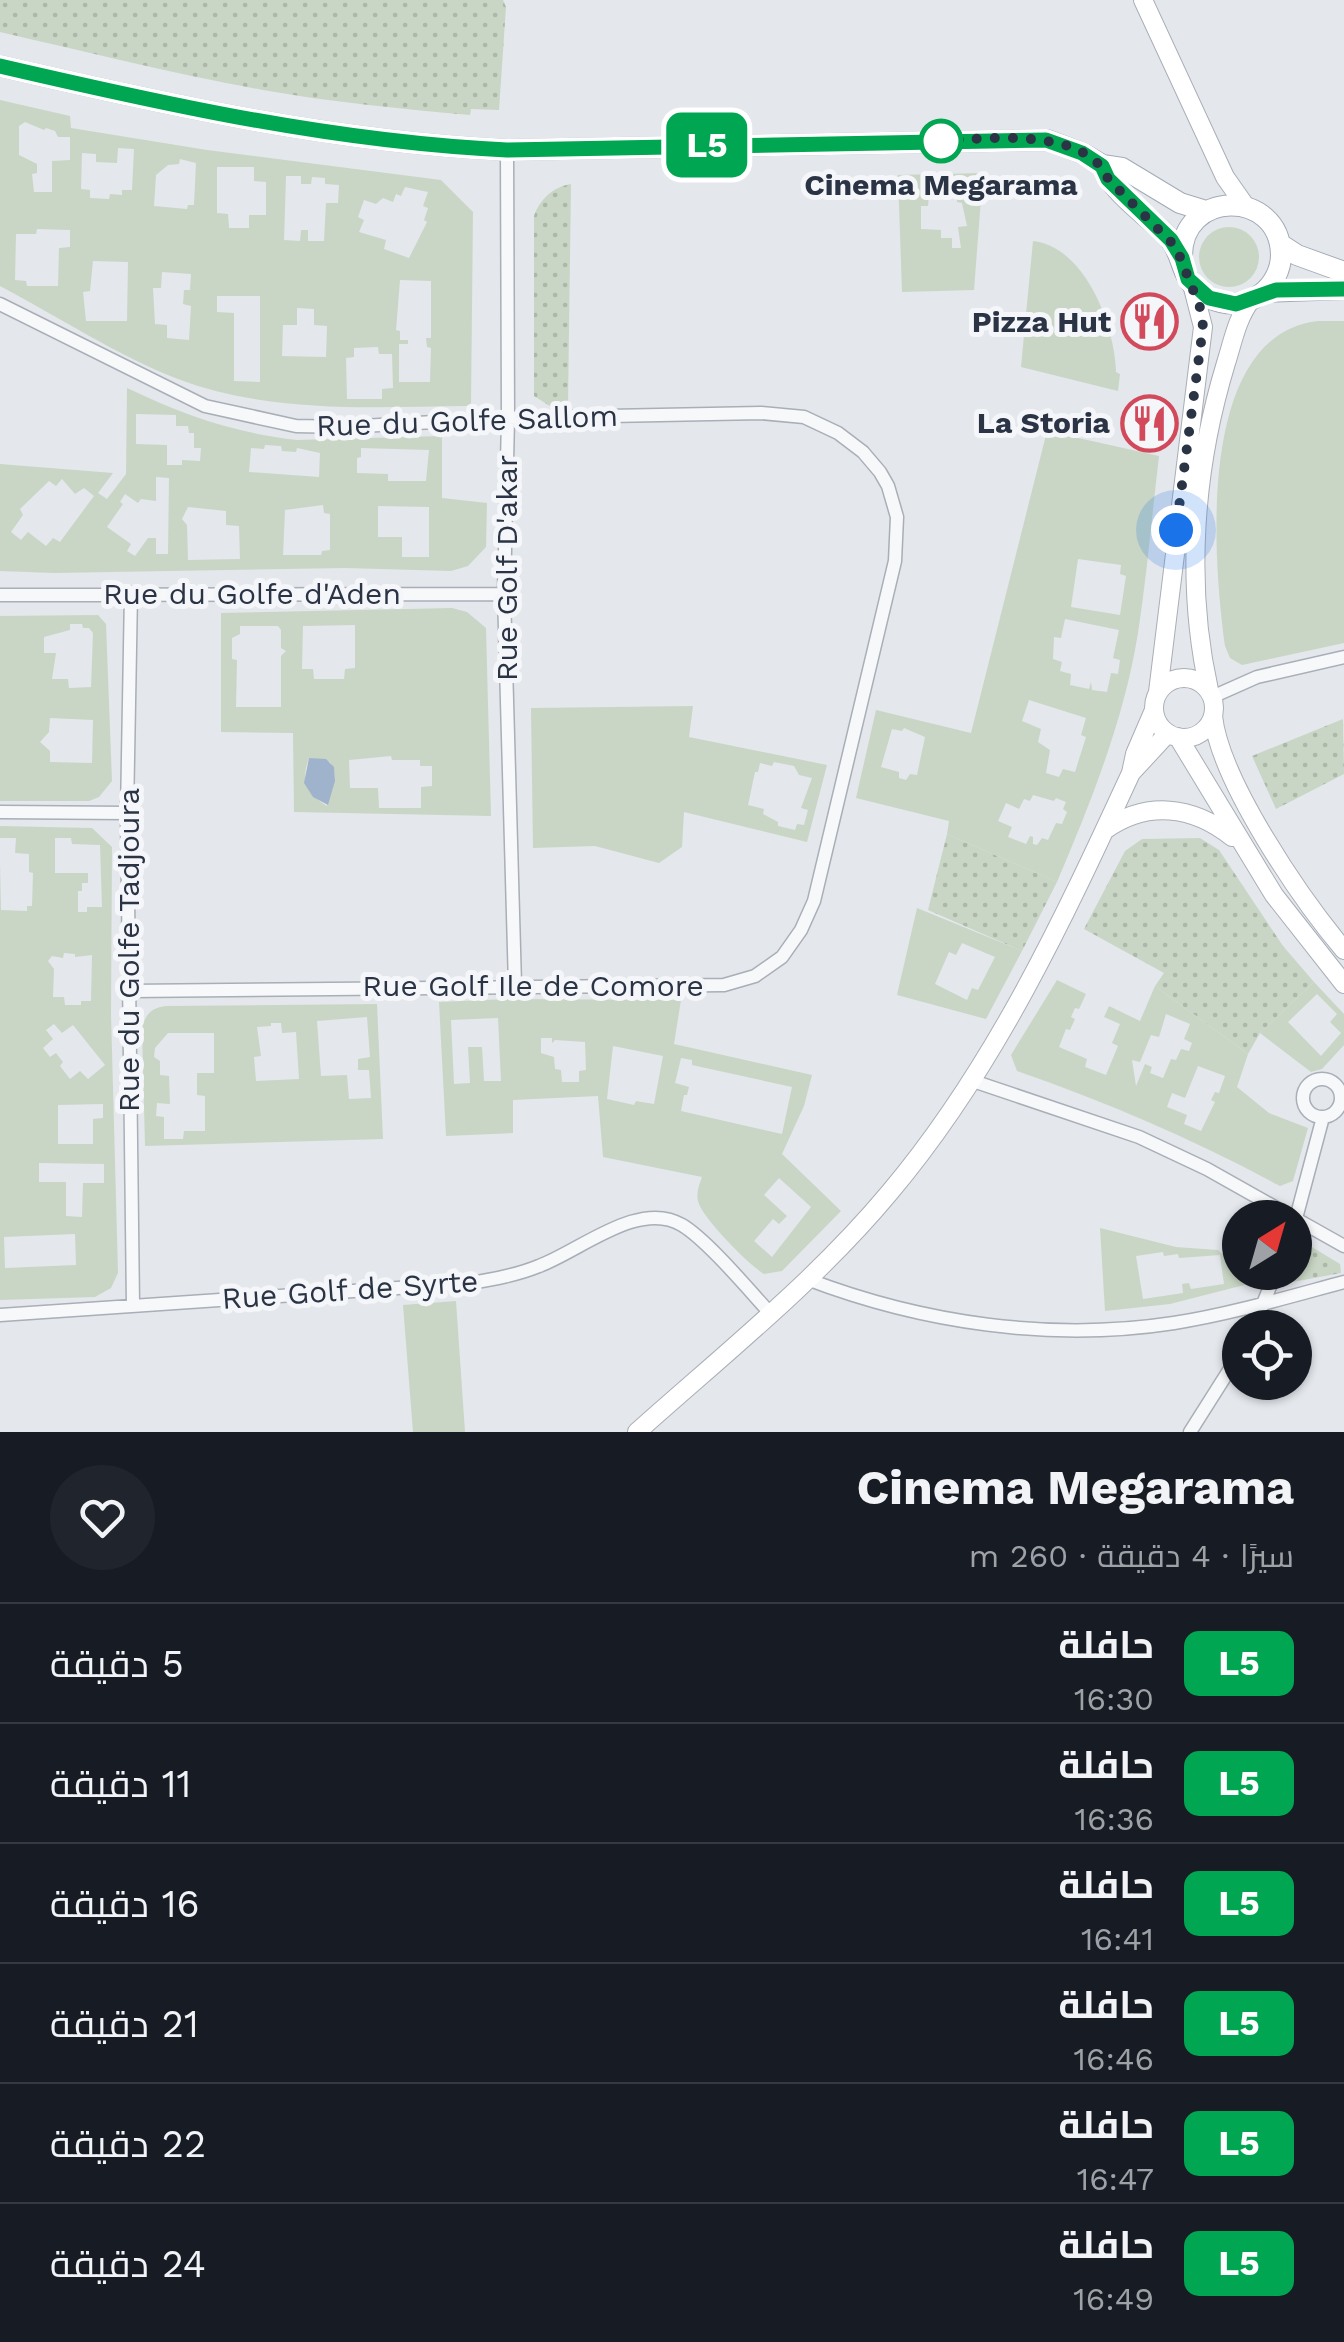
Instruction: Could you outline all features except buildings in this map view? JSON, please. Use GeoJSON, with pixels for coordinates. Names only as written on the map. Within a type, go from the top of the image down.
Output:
{"type":"FeatureCollection","features":[{"type":"Feature","properties":{"kind":"main road"},"geometry":{"type":"LineString","coordinates":[[1143,0],[1226,177],[1246,207]]}},
{"type":"Feature","properties":{"kind":"main road"},"geometry":{"type":"LineString","coordinates":[[0,66],[150,101],[298,129],[449,148],[1046,140],[1073,148],[1102,166],[1122,168],[1180,203],[1206,212]]}},
{"type":"Feature","properties":{"kind":"main road"},"geometry":{"type":"LineString","coordinates":[[1102,166],[1108,179],[1171,240],[1192,284],[1203,327],[1156,702],[1159,724],[1173,735],[1291,919],[1344,984]]}},
{"type":"Feature","properties":{"kind":"main road"},"geometry":{"type":"LineString","coordinates":[[1182,258],[1188,231],[1206,212],[1226,205],[1246,207],[1266,218],[1280,244],[1297,256],[1344,272]]}},
{"type":"Feature","properties":{"kind":"main road"},"geometry":{"type":"LineString","coordinates":[[1280,244],[1278,270],[1241,316],[1216,397],[1195,541],[1199,634],[1219,748],[1298,888],[1344,950]]}},
{"type":"Feature","properties":{"kind":"main road"},"geometry":{"type":"LineString","coordinates":[[1192,284],[1204,296],[1236,304],[1258,296],[1344,289]]}},
{"type":"Feature","properties":{"kind":"main road"},"geometry":{"type":"LineString","coordinates":[[637,1432],[807,1278],[888,1194],[973,1081],[1035,973],[1130,773],[1166,684],[1183,678],[1197,680],[1211,701],[1206,729],[1196,735],[1173,735],[1130,773]]}},
{"type":"Feature","properties":{"kind":"main road"},"geometry":{"type":"LineString","coordinates":[[1104,830],[1132,814],[1170,809],[1200,816],[1240,844]]}},
{"type":"Feature","properties":{"kind":"street","name":"Rue Golf D'akar"},"geometry":{"type":"LineString","coordinates":[[507,150],[504,594],[515,985]]}},
{"type":"Feature","properties":{"kind":"street","name":"Rue du Golfe Sallom"},"geometry":{"type":"LineString","coordinates":[[0,304],[205,406],[296,426],[784,413],[838,432],[880,472]]}},
{"type":"Feature","properties":{"kind":"street","name":"Rue Golf Ile de Comore"},"geometry":{"type":"LineString","coordinates":[[130,990],[724,985],[766,970],[791,946],[814,902],[895,560],[896,517],[880,472]]}},
{"type":"Feature","properties":{"kind":"street","name":"Rue du Golfe Tadjoura"},"geometry":{"type":"LineString","coordinates":[[131,594],[127,813],[133,1306]]}},
{"type":"Feature","properties":{"kind":"street","name":"Rue du Golfe d'Aden"},"geometry":{"type":"LineString","coordinates":[[0,595],[504,594]]}},
{"type":"Feature","properties":{"kind":"street"},"geometry":{"type":"LineString","coordinates":[[1211,701],[1257,677],[1344,656]]}},
{"type":"Feature","properties":{"kind":"street"},"geometry":{"type":"LineString","coordinates":[[0,812],[127,813]]}},
{"type":"Feature","properties":{"kind":"street"},"geometry":{"type":"LineString","coordinates":[[973,1081],[1139,1137],[1258,1200]]}},
{"type":"Feature","properties":{"kind":"street"},"geometry":{"type":"LineString","coordinates":[[1301,1200],[1323,1117]]}},
{"type":"Feature","properties":{"kind":"street","name":"Rue Golf de Syrte"},"geometry":{"type":"LineString","coordinates":[[0,1315],[387,1291],[492,1280],[538,1266],[624,1224],[652,1216],[674,1221],[694,1234],[770,1313]]}},
{"type":"Feature","properties":{"kind":"street"},"geometry":{"type":"LineString","coordinates":[[1312,1229],[1344,1246]]}},
{"type":"Feature","properties":{"kind":"street"},"geometry":{"type":"LineString","coordinates":[[807,1278],[928,1314],[990,1325],[1100,1330],[1159,1325],[1344,1282]]}},
{"type":"Feature","properties":{"kind":"street"},"geometry":{"type":"LineString","coordinates":[[1261,1310],[1269,1290]]}},
{"type":"Feature","properties":{"kind":"street"},"geometry":{"type":"LineString","coordinates":[[1190,1432],[1222,1381]]}},
{"type":"Feature","properties":{"kind":"green space"},"geometry":{"type":"Polygon","coordinates":[[[0,0],[503,0],[506,7],[499,110],[471,109],[470,115],[366,105],[164,70],[0,32],[0,0]]]}},
{"type":"Feature","properties":{"kind":"green space"},"geometry":{"type":"Polygon","coordinates":[[[0,100],[70,116],[71,128],[441,180],[473,212],[471,403],[322,406],[213,390],[133,359],[0,286],[0,100]],[[25,122],[19,126],[19,155],[37,164],[37,173],[32,174],[34,192],[52,192],[52,161],[70,160],[70,137],[58,137],[55,131],[25,122]],[[118,148],[117,163],[96,162],[96,154],[82,153],[81,189],[90,190],[90,198],[109,199],[110,194],[122,195],[122,190],[132,190],[134,149],[118,148]],[[180,159],[179,164],[168,165],[156,175],[154,206],[187,209],[194,205],[196,163],[180,159]],[[217,167],[217,213],[228,214],[229,228],[249,228],[249,215],[266,215],[266,182],[254,181],[254,167],[217,167]],[[286,176],[284,240],[300,241],[301,230],[308,230],[308,241],[324,241],[326,203],[338,203],[339,185],[325,184],[325,178],[312,177],[311,184],[301,184],[301,176],[286,176]],[[405,187],[393,202],[383,198],[376,204],[364,200],[358,217],[364,220],[359,232],[386,240],[384,249],[409,258],[427,222],[424,220],[428,208],[423,206],[428,192],[405,187]],[[37,229],[36,234],[16,234],[15,280],[26,281],[27,286],[58,286],[59,248],[70,247],[70,230],[37,229]],[[93,261],[90,291],[83,292],[86,321],[127,321],[128,262],[93,261]],[[162,272],[161,288],[153,288],[155,324],[167,325],[167,338],[189,340],[191,306],[183,304],[184,290],[190,290],[191,274],[162,272]],[[400,280],[396,330],[400,331],[400,340],[408,340],[408,344],[399,344],[399,382],[430,382],[431,348],[427,347],[426,338],[431,338],[431,281],[400,280]],[[217,296],[217,312],[234,313],[234,381],[260,382],[260,296],[217,296]],[[297,308],[297,325],[283,325],[282,356],[326,357],[327,326],[314,325],[314,309],[297,308]],[[378,347],[354,348],[354,357],[346,358],[347,399],[382,399],[382,389],[393,388],[392,354],[379,354],[378,347]]]}},
{"type":"Feature","properties":{"kind":"green space"},"geometry":{"type":"Polygon","coordinates":[[[983,173],[974,290],[902,292],[898,175],[983,173]],[[929,194],[928,206],[921,206],[921,229],[941,230],[941,238],[952,238],[952,248],[961,248],[958,227],[967,226],[962,203],[957,198],[947,198],[947,194],[929,194]]]}},
{"type":"Feature","properties":{"kind":"green space"},"geometry":{"type":"Polygon","coordinates":[[[571,184],[568,406],[550,406],[534,396],[534,216],[548,195],[571,184]]]}},
{"type":"Feature","properties":{"kind":"green space"},"geometry":{"type":"Polygon","coordinates":[[[1229,227],[1250,236],[1259,257],[1250,278],[1229,287],[1208,278],[1199,257],[1208,236],[1229,227]]]}},
{"type":"Feature","properties":{"kind":"green space"},"geometry":{"type":"Polygon","coordinates":[[[1033,241],[1068,258],[1094,292],[1110,333],[1116,372],[1120,374],[1118,391],[1021,367],[1033,241]]]}},
{"type":"Feature","properties":{"kind":"green space"},"geometry":{"type":"Polygon","coordinates":[[[1318,321],[1344,321],[1344,643],[1242,665],[1230,658],[1225,646],[1217,560],[1221,456],[1231,407],[1250,365],[1278,335],[1318,321]]]}},
{"type":"Feature","properties":{"kind":"green space"},"geometry":{"type":"Polygon","coordinates":[[[127,388],[210,422],[274,437],[297,440],[442,436],[442,498],[487,503],[486,547],[468,566],[451,571],[0,571],[0,464],[113,473],[98,493],[107,499],[126,474],[127,388]],[[136,414],[136,444],[167,445],[167,465],[182,465],[182,460],[200,461],[201,448],[194,448],[194,433],[189,433],[188,426],[176,426],[176,415],[136,414]],[[281,446],[251,448],[249,472],[319,477],[320,453],[297,448],[296,452],[282,451],[281,446]],[[361,448],[361,457],[357,458],[357,473],[388,474],[388,481],[426,481],[429,450],[361,448]],[[156,477],[156,501],[141,499],[138,503],[125,494],[120,502],[123,504],[107,527],[131,544],[127,551],[135,556],[148,538],[156,538],[156,554],[168,554],[169,478],[156,477]],[[62,479],[56,486],[49,481],[20,509],[23,515],[11,532],[21,540],[28,532],[46,546],[53,538],[60,542],[94,496],[84,488],[75,494],[62,479]],[[323,505],[285,510],[283,555],[321,555],[322,551],[330,550],[330,514],[324,513],[323,505]],[[378,506],[378,537],[402,537],[402,557],[429,557],[429,507],[378,506]],[[188,507],[182,519],[187,525],[188,560],[240,559],[239,526],[226,525],[226,511],[188,507]]]}},
{"type":"Feature","properties":{"kind":"green space"},"geometry":{"type":"Polygon","coordinates":[[[1047,431],[1159,456],[1132,665],[1105,760],[1057,882],[947,834],[949,821],[856,798],[876,710],[971,733],[1047,431]],[[1078,559],[1071,607],[1120,615],[1126,576],[1120,574],[1121,565],[1078,559]],[[1065,619],[1061,638],[1054,637],[1053,659],[1062,662],[1060,671],[1071,674],[1070,685],[1089,689],[1091,682],[1092,690],[1107,692],[1111,673],[1118,674],[1120,660],[1113,658],[1119,630],[1065,619]],[[1029,700],[1022,721],[1041,729],[1038,742],[1050,750],[1046,773],[1059,777],[1063,769],[1075,772],[1086,737],[1081,735],[1086,718],[1029,700]],[[904,728],[892,729],[881,767],[899,772],[899,778],[906,780],[910,774],[917,775],[925,737],[904,728]],[[1033,795],[1030,801],[1024,799],[1019,809],[1006,803],[998,821],[1012,827],[1008,837],[1026,844],[1030,836],[1037,845],[1042,838],[1048,840],[1056,823],[1062,824],[1066,802],[1033,795]]]}},
{"type":"Feature","properties":{"kind":"green space"},"geometry":{"type":"Polygon","coordinates":[[[452,608],[467,612],[486,628],[491,816],[294,812],[293,733],[221,732],[221,613],[452,608]],[[355,625],[303,626],[302,669],[313,669],[314,679],[344,679],[345,669],[355,668],[355,625]],[[240,626],[240,634],[232,638],[232,659],[237,660],[236,707],[281,707],[281,656],[286,651],[281,648],[281,630],[278,626],[240,626]],[[391,756],[349,760],[350,788],[378,788],[379,808],[421,808],[421,787],[432,786],[432,766],[420,766],[420,760],[392,760],[391,756]],[[309,758],[307,786],[327,806],[334,784],[330,762],[309,758]]]}},
{"type":"Feature","properties":{"kind":"green space"},"geometry":{"type":"Polygon","coordinates":[[[98,615],[106,624],[112,781],[99,797],[89,801],[0,801],[0,616],[98,615]],[[70,624],[70,630],[44,637],[44,653],[56,653],[52,679],[68,679],[69,688],[91,687],[93,633],[82,624],[70,624]],[[50,718],[49,732],[40,742],[50,751],[50,762],[92,763],[93,720],[50,718]]]}},
{"type":"Feature","properties":{"kind":"green space"},"geometry":{"type":"Polygon","coordinates":[[[693,706],[689,737],[827,765],[807,842],[684,812],[682,847],[659,863],[595,846],[533,848],[531,708],[693,706]],[[760,763],[748,805],[764,809],[763,814],[778,822],[778,826],[795,830],[797,824],[804,825],[808,810],[801,808],[812,778],[799,775],[794,766],[760,763]]]}},
{"type":"Feature","properties":{"kind":"green space"},"geometry":{"type":"Polygon","coordinates":[[[1343,719],[1344,774],[1276,809],[1252,756],[1343,719]]]}},
{"type":"Feature","properties":{"kind":"green space"},"geometry":{"type":"Polygon","coordinates":[[[0,826],[92,828],[112,847],[111,1014],[118,1273],[111,1288],[95,1297],[0,1300],[0,864],[1,910],[27,911],[27,906],[32,906],[33,873],[29,872],[29,854],[15,853],[16,838],[0,838],[0,826]],[[55,838],[55,873],[88,873],[88,883],[82,883],[82,891],[78,891],[78,912],[87,912],[87,907],[102,907],[100,845],[72,844],[71,838],[55,838]],[[92,955],[52,956],[48,961],[54,969],[53,997],[64,997],[65,1005],[91,1001],[92,955]],[[54,1024],[46,1030],[53,1039],[43,1048],[50,1057],[56,1053],[70,1079],[80,1071],[88,1079],[105,1065],[73,1025],[62,1033],[54,1024]],[[103,1104],[58,1105],[58,1144],[93,1144],[93,1119],[103,1118],[103,1104]],[[39,1163],[39,1182],[66,1182],[66,1216],[82,1217],[83,1183],[104,1183],[104,1164],[39,1163]],[[75,1234],[4,1237],[5,1268],[76,1265],[75,1234]]]}},
{"type":"Feature","properties":{"kind":"green space"},"geometry":{"type":"Polygon","coordinates":[[[947,834],[1057,882],[1022,951],[928,910],[947,834]]]}},
{"type":"Feature","properties":{"kind":"green space"},"geometry":{"type":"Polygon","coordinates":[[[1200,838],[1219,850],[1283,946],[1314,982],[1260,1033],[1248,1054],[1155,986],[1164,973],[1084,929],[1125,851],[1142,839],[1200,838]]]}},
{"type":"Feature","properties":{"kind":"green space"},"geometry":{"type":"Polygon","coordinates":[[[917,908],[1022,951],[986,1019],[897,995],[917,908]],[[962,943],[956,955],[949,952],[935,984],[967,1000],[972,988],[978,990],[995,957],[962,943]]]}},
{"type":"Feature","properties":{"kind":"green space"},"geometry":{"type":"Polygon","coordinates":[[[1057,980],[1086,994],[1079,1009],[1075,1008],[1071,1017],[1075,1019],[1059,1047],[1087,1059],[1085,1067],[1106,1075],[1118,1046],[1112,1043],[1120,1024],[1104,1017],[1109,1006],[1140,1021],[1155,986],[1248,1054],[1237,1087],[1269,1113],[1308,1128],[1293,1181],[1280,1186],[1151,1123],[1017,1071],[1011,1055],[1057,980]],[[1166,1014],[1159,1037],[1151,1035],[1140,1062],[1132,1060],[1136,1086],[1145,1064],[1152,1067],[1150,1073],[1163,1078],[1171,1059],[1176,1060],[1181,1049],[1189,1051],[1192,1043],[1184,1039],[1190,1024],[1166,1014]],[[1198,1066],[1185,1098],[1172,1093],[1167,1107],[1187,1115],[1184,1124],[1201,1131],[1215,1102],[1211,1100],[1215,1092],[1219,1093],[1225,1076],[1198,1066]]]}},
{"type":"Feature","properties":{"kind":"green space"},"geometry":{"type":"Polygon","coordinates":[[[1314,982],[1344,1014],[1344,1045],[1322,1069],[1311,1072],[1260,1033],[1314,982]],[[1317,994],[1288,1022],[1321,1056],[1341,1033],[1330,1022],[1337,1014],[1317,994]]]}},
{"type":"Feature","properties":{"kind":"green space"},"geometry":{"type":"Polygon","coordinates":[[[681,1000],[674,1044],[812,1075],[804,1106],[782,1154],[841,1211],[782,1271],[764,1274],[701,1209],[697,1195],[702,1177],[603,1157],[598,1096],[513,1100],[513,1133],[446,1136],[439,1002],[681,1000]],[[498,1018],[451,1020],[454,1084],[470,1083],[468,1047],[482,1047],[484,1081],[501,1081],[498,1018]],[[541,1038],[541,1053],[554,1057],[562,1082],[579,1082],[579,1071],[586,1070],[585,1042],[552,1043],[552,1038],[541,1038]],[[613,1046],[607,1099],[634,1105],[636,1101],[654,1104],[663,1056],[613,1046]],[[681,1058],[675,1083],[689,1087],[681,1111],[782,1134],[792,1087],[692,1065],[692,1060],[681,1058]],[[779,1178],[764,1195],[787,1216],[779,1224],[773,1219],[754,1241],[772,1257],[811,1207],[779,1178]]]}},
{"type":"Feature","properties":{"kind":"green space"},"geometry":{"type":"Polygon","coordinates":[[[377,1004],[383,1139],[145,1146],[142,1029],[150,1013],[167,1006],[377,1004]],[[367,1017],[317,1021],[321,1076],[347,1075],[349,1099],[371,1098],[369,1070],[358,1070],[358,1059],[370,1057],[367,1017]],[[281,1023],[257,1027],[261,1056],[254,1057],[256,1081],[299,1079],[296,1032],[282,1033],[281,1023]],[[168,1033],[155,1048],[160,1075],[169,1076],[170,1104],[157,1103],[156,1116],[164,1117],[164,1139],[183,1139],[184,1131],[205,1131],[205,1096],[197,1095],[197,1073],[214,1073],[214,1033],[168,1033]]]}},
{"type":"Feature","properties":{"kind":"green space"},"geometry":{"type":"Polygon","coordinates":[[[1100,1228],[1222,1254],[1222,1270],[1220,1255],[1179,1258],[1178,1254],[1164,1256],[1163,1252],[1136,1256],[1143,1299],[1183,1293],[1182,1284],[1189,1283],[1191,1289],[1222,1284],[1225,1290],[1170,1304],[1105,1311],[1100,1228]]]}},
{"type":"Feature","properties":{"kind":"green space"},"geometry":{"type":"Polygon","coordinates":[[[1312,1247],[1340,1264],[1341,1273],[1312,1278],[1312,1247]]]}},
{"type":"Feature","properties":{"kind":"green space"},"geometry":{"type":"Polygon","coordinates":[[[456,1301],[465,1432],[413,1432],[403,1305],[456,1301]]]}},
{"type":"Feature","properties":{"kind":"water"},"geometry":{"type":"Polygon","coordinates":[[[309,758],[326,759],[334,767],[335,781],[328,805],[313,797],[304,783],[309,758]]]}},
{"type":"Feature","properties":{"kind":"bus line","name":"L5"},"geometry":{"type":"LineString","coordinates":[[0,66],[224,116],[449,148],[1046,140],[1073,148],[1102,166],[1119,191],[1171,240],[1188,279],[1209,298],[1236,304],[1276,290],[1344,289]]}},
{"type":"Feature","properties":{"kind":"place","name":"Cinema Megarama"},"geometry":{"type":"Point","coordinates":[941,141]}},
{"type":"Feature","properties":{"kind":"place","name":"Pizza Hut"},"geometry":{"type":"Point","coordinates":[1150,322]}},
{"type":"Feature","properties":{"kind":"place","name":"La Storia"},"geometry":{"type":"Point","coordinates":[1149,423]}},
{"type":"Feature","properties":{"kind":"route"},"geometry":{"type":"LineString","coordinates":[[941,141],[1039,139],[1073,148],[1102,166],[1108,179],[1176,247],[1201,310],[1203,327],[1176,530]]}}]}
